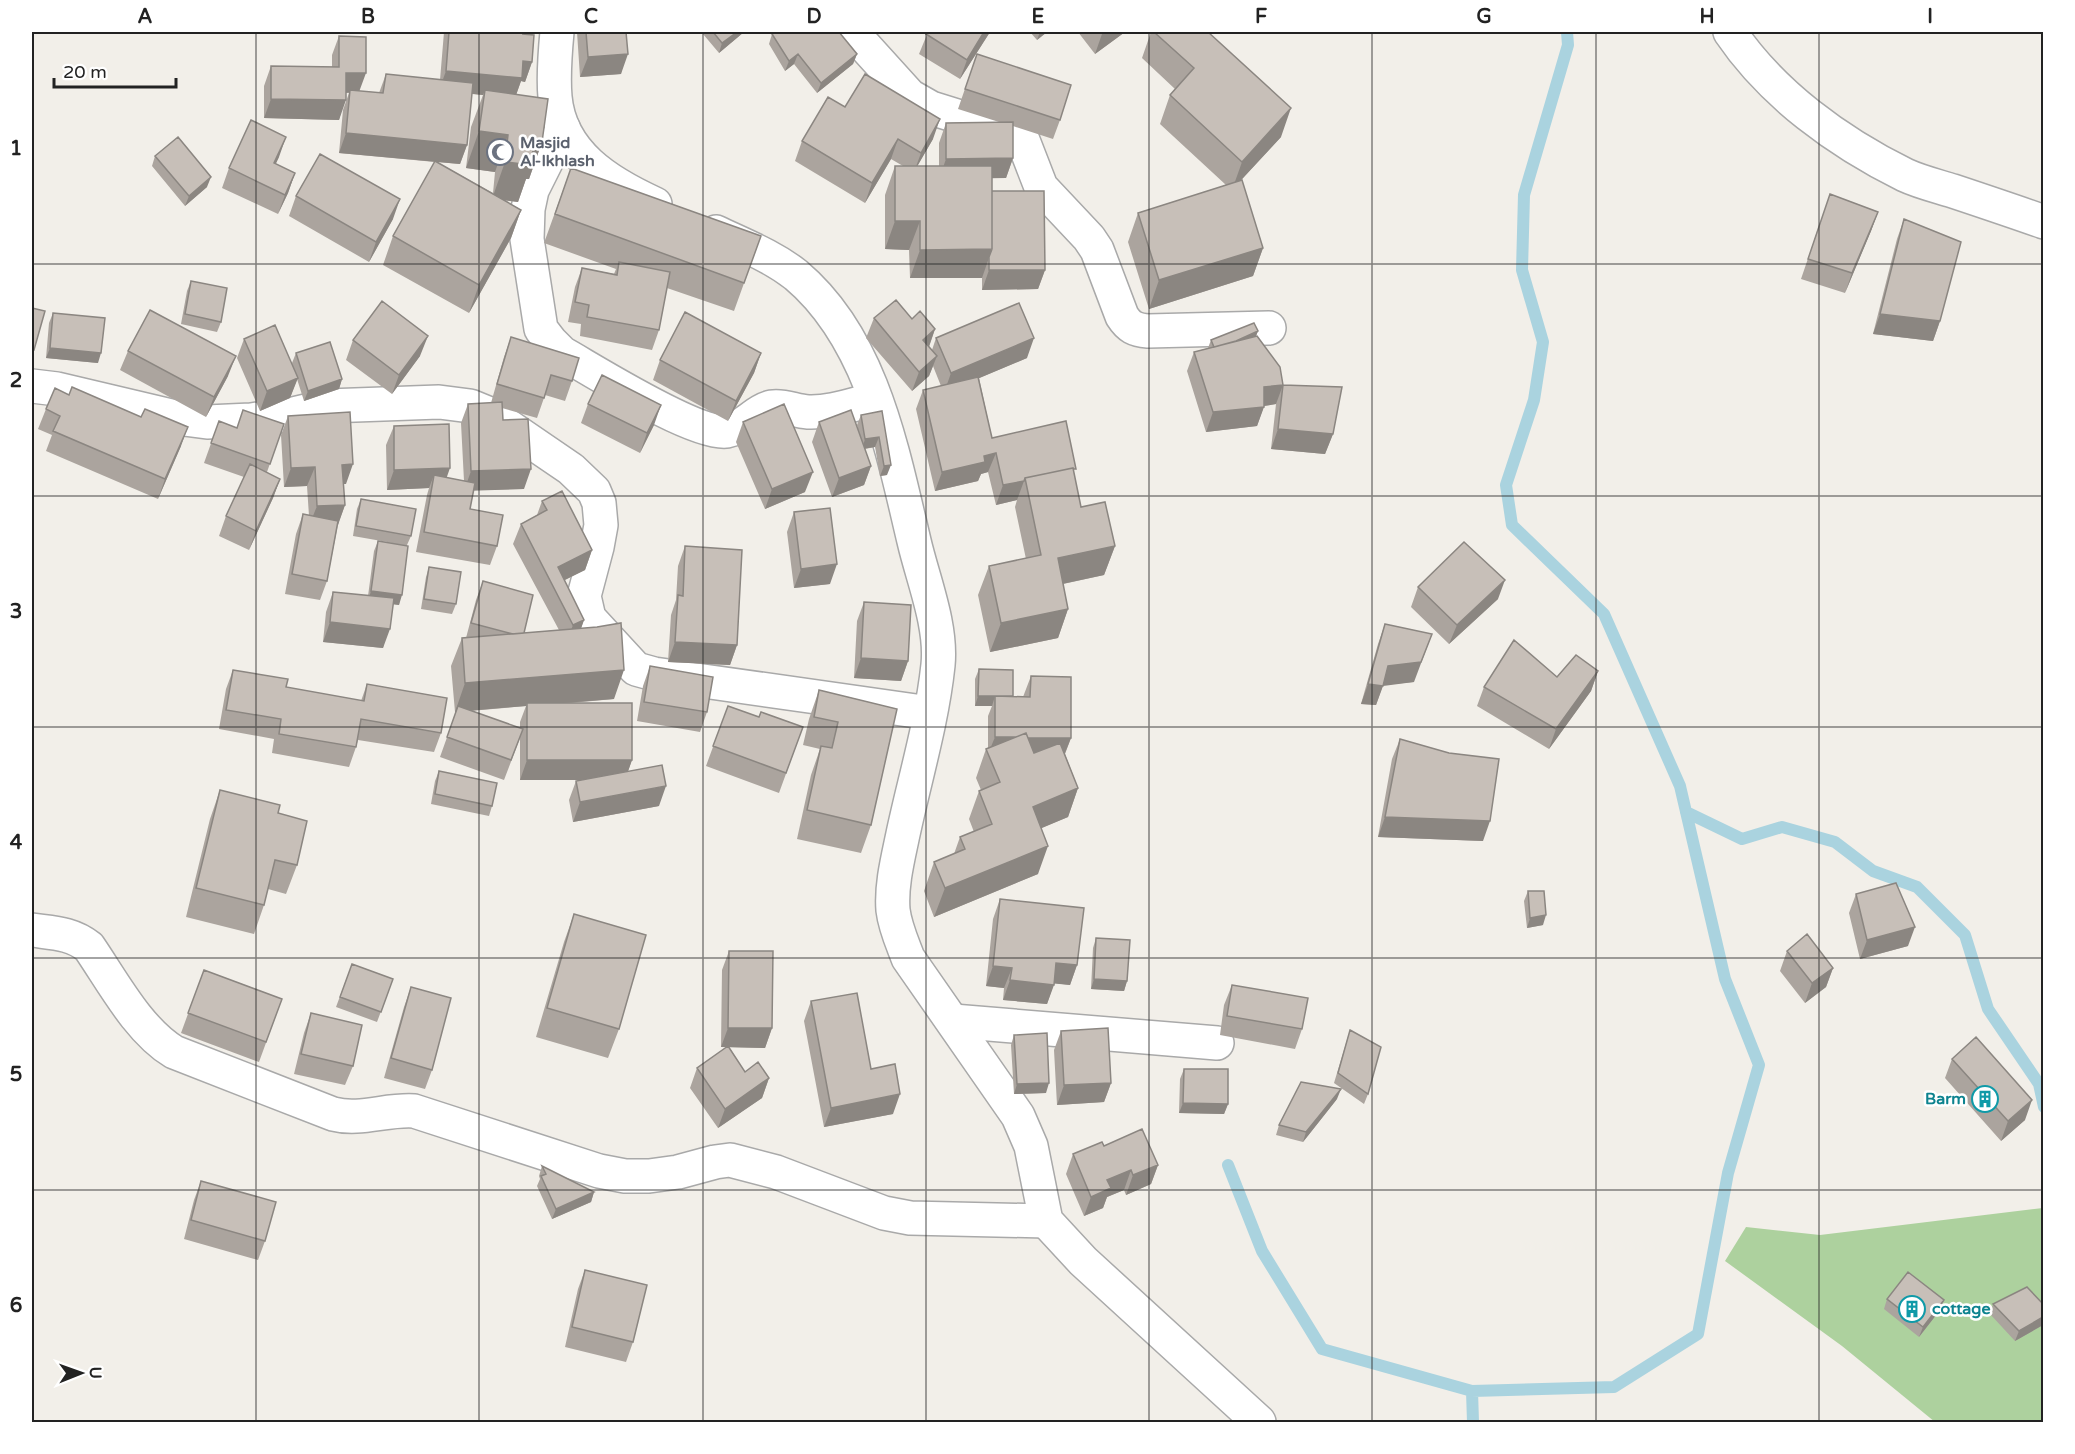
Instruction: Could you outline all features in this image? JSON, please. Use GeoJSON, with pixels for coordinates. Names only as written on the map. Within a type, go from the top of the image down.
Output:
{"type":"FeatureCollection","features":[{"type":"Feature","properties":{"kind":"street"},"geometry":{"type":"LineString","coordinates":[[557,32],[555,99],[563,128],[580,154],[600,174],[624,190],[772,259],[794,274],[814,292],[841,327],[871,386],[903,489],[938,631],[940,651],[930,713],[895,876],[893,908],[897,930],[908,958],[1018,1116],[1031,1146],[1046,1221],[1083,1261],[1258,1422]]}},
{"type":"Feature","properties":{"kind":"street"},"geometry":{"type":"LineString","coordinates":[[852,32],[910,96],[931,108],[1022,138],[1041,187],[1089,238],[1097,250],[1122,316],[1133,329],[1148,331],[1269,328]]}},
{"type":"Feature","properties":{"kind":"street"},"geometry":{"type":"LineString","coordinates":[[1730,32],[1739,45],[1790,100],[1824,127],[1854,146],[1906,175],[2043,222]]}},
{"type":"Feature","properties":{"kind":"street"},"geometry":{"type":"LineString","coordinates":[[563,128],[532,190],[528,209],[527,239],[541,329],[562,353],[685,422],[715,430],[734,429],[774,406],[806,412],[822,411],[876,399]]}},
{"type":"Feature","properties":{"kind":"street"},"geometry":{"type":"LineString","coordinates":[[32,386],[57,389],[184,420],[207,422],[251,420],[327,406],[439,402],[470,406],[492,415],[571,469],[594,491],[599,503],[601,525],[586,585],[585,606],[588,618],[636,669],[654,674],[930,713]]}},
{"type":"Feature","properties":{"kind":"street"},"geometry":{"type":"LineString","coordinates":[[32,930],[71,936],[89,947],[138,1019],[162,1044],[174,1052],[333,1114],[355,1117],[414,1111],[599,1171],[625,1176],[649,1176],[678,1172],[730,1160],[776,1172],[884,1213],[910,1218],[1046,1221]]}},
{"type":"Feature","properties":{"kind":"street"},"geometry":{"type":"LineString","coordinates":[[953,1021],[1217,1043]]}},
{"type":"Feature","properties":{"kind":"green space"},"geometry":{"type":"Polygon","coordinates":[[[2043,1208],[2043,1422],[1935,1422],[1842,1346],[1725,1261],[1746,1227],[1820,1235],[2043,1208]]]}},
{"type":"Feature","properties":{"kind":"building"},"geometry":{"type":"Polygon","coordinates":[[[449,32],[524,32],[523,34],[534,35],[532,62],[523,61],[522,78],[446,71],[449,32]]]}},
{"type":"Feature","properties":{"kind":"building"},"geometry":{"type":"Polygon","coordinates":[[[586,32],[626,32],[628,54],[588,57],[586,32]]]}},
{"type":"Feature","properties":{"kind":"building"},"geometry":{"type":"Polygon","coordinates":[[[713,32],[737,32],[722,43],[713,32]]]}},
{"type":"Feature","properties":{"kind":"building"},"geometry":{"type":"Polygon","coordinates":[[[776,32],[839,32],[857,54],[821,83],[798,54],[789,61],[772,34],[776,32]]]}},
{"type":"Feature","properties":{"kind":"building"},"geometry":{"type":"Polygon","coordinates":[[[928,32],[984,32],[967,60],[926,34],[928,32]]]}},
{"type":"Feature","properties":{"kind":"building"},"geometry":{"type":"Polygon","coordinates":[[[1154,32],[1208,32],[1291,108],[1242,162],[1170,95],[1194,68],[1154,32]]]}},
{"type":"Feature","properties":{"kind":"building"},"geometry":{"type":"Polygon","coordinates":[[[339,36],[366,37],[366,73],[346,73],[346,100],[271,99],[271,66],[339,67],[339,36]]]}},
{"type":"Feature","properties":{"kind":"building"},"geometry":{"type":"Polygon","coordinates":[[[977,54],[1071,85],[1060,120],[965,89],[977,54]]]}},
{"type":"Feature","properties":{"kind":"building"},"geometry":{"type":"Polygon","coordinates":[[[386,74],[473,83],[467,145],[346,133],[350,90],[383,93],[386,74]]]}},
{"type":"Feature","properties":{"kind":"building"},"geometry":{"type":"Polygon","coordinates":[[[865,74],[940,119],[921,153],[898,139],[872,183],[802,141],[828,97],[845,107],[865,74]]]}},
{"type":"Feature","properties":{"kind":"building"},"geometry":{"type":"Polygon","coordinates":[[[485,90],[548,99],[542,142],[534,141],[531,165],[505,162],[508,135],[479,131],[485,90]]]}},
{"type":"Feature","properties":{"kind":"building"},"geometry":{"type":"Polygon","coordinates":[[[251,120],[286,137],[274,163],[295,173],[285,195],[229,168],[251,120]]]}},
{"type":"Feature","properties":{"kind":"building"},"geometry":{"type":"Polygon","coordinates":[[[1013,122],[1013,158],[946,159],[946,123],[1013,122]]]}},
{"type":"Feature","properties":{"kind":"building"},"geometry":{"type":"Polygon","coordinates":[[[178,137],[211,177],[189,196],[155,156],[178,137]]]}},
{"type":"Feature","properties":{"kind":"building"},"geometry":{"type":"Polygon","coordinates":[[[320,154],[400,199],[376,242],[296,196],[320,154]]]}},
{"type":"Feature","properties":{"kind":"building"},"geometry":{"type":"Polygon","coordinates":[[[435,161],[521,210],[479,285],[393,236],[435,161]]]}},
{"type":"Feature","properties":{"kind":"building"},"geometry":{"type":"Polygon","coordinates":[[[895,166],[992,166],[992,249],[920,250],[920,221],[895,221],[895,166]]]}},
{"type":"Feature","properties":{"kind":"building"},"geometry":{"type":"Polygon","coordinates":[[[571,168],[761,236],[744,283],[555,214],[571,168]]]}},
{"type":"Feature","properties":{"kind":"building"},"geometry":{"type":"Polygon","coordinates":[[[1242,180],[1263,248],[1159,280],[1138,213],[1242,180]]]}},
{"type":"Feature","properties":{"kind":"building"},"geometry":{"type":"Polygon","coordinates":[[[992,191],[1044,191],[1045,270],[989,270],[989,257],[992,249],[992,191]]]}},
{"type":"Feature","properties":{"kind":"building"},"geometry":{"type":"Polygon","coordinates":[[[1830,194],[1878,212],[1852,273],[1808,259],[1830,194]]]}},
{"type":"Feature","properties":{"kind":"building"},"geometry":{"type":"Polygon","coordinates":[[[1904,219],[1961,242],[1940,321],[1880,314],[1904,219]]]}},
{"type":"Feature","properties":{"kind":"building"},"geometry":{"type":"Polygon","coordinates":[[[619,262],[670,272],[659,330],[587,317],[589,305],[575,302],[582,268],[617,275],[619,262]]]}},
{"type":"Feature","properties":{"kind":"building"},"geometry":{"type":"Polygon","coordinates":[[[191,281],[227,288],[221,322],[185,314],[191,281]]]}},
{"type":"Feature","properties":{"kind":"building"},"geometry":{"type":"Polygon","coordinates":[[[896,300],[912,319],[920,311],[935,329],[923,340],[937,356],[919,372],[874,318],[896,300]]]}},
{"type":"Feature","properties":{"kind":"building"},"geometry":{"type":"Polygon","coordinates":[[[382,301],[428,336],[399,375],[353,340],[382,301]]]}},
{"type":"Feature","properties":{"kind":"building"},"geometry":{"type":"Polygon","coordinates":[[[1019,303],[1034,338],[951,373],[936,338],[1019,303]]]}},
{"type":"Feature","properties":{"kind":"building"},"geometry":{"type":"Polygon","coordinates":[[[32,308],[45,311],[34,350],[32,349],[32,308]]]}},
{"type":"Feature","properties":{"kind":"building"},"geometry":{"type":"Polygon","coordinates":[[[150,310],[236,356],[214,397],[128,351],[150,310]]]}},
{"type":"Feature","properties":{"kind":"building"},"geometry":{"type":"Polygon","coordinates":[[[685,312],[761,353],[736,401],[660,360],[685,312]]]}},
{"type":"Feature","properties":{"kind":"building"},"geometry":{"type":"Polygon","coordinates":[[[53,313],[105,318],[101,353],[50,348],[53,313]]]}},
{"type":"Feature","properties":{"kind":"building"},"geometry":{"type":"Polygon","coordinates":[[[1254,323],[1258,331],[1236,341],[1214,347],[1211,340],[1254,323]]]}},
{"type":"Feature","properties":{"kind":"building"},"geometry":{"type":"Polygon","coordinates":[[[275,325],[298,378],[267,391],[244,339],[275,325]]]}},
{"type":"Feature","properties":{"kind":"building"},"geometry":{"type":"Polygon","coordinates":[[[1257,336],[1280,367],[1283,385],[1264,387],[1264,407],[1213,412],[1194,352],[1257,336]]]}},
{"type":"Feature","properties":{"kind":"building"},"geometry":{"type":"Polygon","coordinates":[[[511,337],[579,358],[572,381],[551,375],[544,398],[497,384],[511,337]]]}},
{"type":"Feature","properties":{"kind":"building"},"geometry":{"type":"Polygon","coordinates":[[[330,342],[342,379],[308,391],[296,353],[330,342]]]}},
{"type":"Feature","properties":{"kind":"building"},"geometry":{"type":"Polygon","coordinates":[[[602,375],[661,405],[647,433],[588,404],[602,375]]]}},
{"type":"Feature","properties":{"kind":"building"},"geometry":{"type":"Polygon","coordinates":[[[978,377],[992,438],[1066,421],[1076,469],[1025,478],[1024,481],[1003,485],[996,453],[984,456],[985,462],[942,472],[923,390],[978,377]]]}},
{"type":"Feature","properties":{"kind":"building"},"geometry":{"type":"Polygon","coordinates":[[[1283,385],[1342,387],[1333,434],[1278,429],[1283,385]]]}},
{"type":"Feature","properties":{"kind":"building"},"geometry":{"type":"Polygon","coordinates":[[[72,387],[141,417],[145,409],[188,427],[165,479],[53,431],[60,416],[46,409],[55,388],[69,395],[72,387]]]}},
{"type":"Feature","properties":{"kind":"building"},"geometry":{"type":"Polygon","coordinates":[[[502,402],[503,420],[528,419],[531,469],[471,471],[468,404],[502,402]]]}},
{"type":"Feature","properties":{"kind":"building"},"geometry":{"type":"Polygon","coordinates":[[[784,404],[813,472],[772,489],[743,422],[784,404]]]}},
{"type":"Feature","properties":{"kind":"building"},"geometry":{"type":"Polygon","coordinates":[[[243,410],[284,424],[270,464],[211,443],[219,421],[237,428],[243,410]]]}},
{"type":"Feature","properties":{"kind":"building"},"geometry":{"type":"Polygon","coordinates":[[[851,410],[871,466],[839,478],[819,422],[851,410]]]}},
{"type":"Feature","properties":{"kind":"building"},"geometry":{"type":"Polygon","coordinates":[[[882,411],[891,465],[884,466],[879,437],[865,439],[861,415],[882,411]]]}},
{"type":"Feature","properties":{"kind":"building"},"geometry":{"type":"Polygon","coordinates":[[[350,412],[353,464],[342,465],[345,505],[317,506],[315,467],[291,468],[288,416],[350,412]]]}},
{"type":"Feature","properties":{"kind":"building"},"geometry":{"type":"Polygon","coordinates":[[[449,424],[450,468],[394,470],[394,426],[449,424]]]}},
{"type":"Feature","properties":{"kind":"building"},"geometry":{"type":"Polygon","coordinates":[[[250,464],[280,479],[256,531],[226,516],[250,464]]]}},
{"type":"Feature","properties":{"kind":"building"},"geometry":{"type":"Polygon","coordinates":[[[1073,468],[1081,507],[1105,502],[1115,546],[1058,558],[1068,609],[1001,623],[989,566],[1041,555],[1025,478],[1073,468]]]}},
{"type":"Feature","properties":{"kind":"building"},"geometry":{"type":"Polygon","coordinates":[[[434,475],[475,483],[470,509],[503,515],[497,546],[424,532],[434,475]]]}},
{"type":"Feature","properties":{"kind":"building"},"geometry":{"type":"Polygon","coordinates":[[[562,491],[592,550],[558,567],[584,620],[573,625],[521,524],[547,510],[542,501],[562,491]]]}},
{"type":"Feature","properties":{"kind":"building"},"geometry":{"type":"Polygon","coordinates":[[[361,499],[416,509],[411,536],[356,526],[361,499]]]}},
{"type":"Feature","properties":{"kind":"building"},"geometry":{"type":"Polygon","coordinates":[[[830,508],[837,564],[801,569],[794,512],[830,508]]]}},
{"type":"Feature","properties":{"kind":"building"},"geometry":{"type":"Polygon","coordinates":[[[303,514],[338,521],[327,581],[292,574],[303,514]]]}},
{"type":"Feature","properties":{"kind":"building"},"geometry":{"type":"Polygon","coordinates":[[[378,541],[408,546],[402,595],[371,591],[378,541]]]}},
{"type":"Feature","properties":{"kind":"building"},"geometry":{"type":"Polygon","coordinates":[[[1464,542],[1505,580],[1457,625],[1418,587],[1464,542]]]}},
{"type":"Feature","properties":{"kind":"building"},"geometry":{"type":"Polygon","coordinates":[[[685,546],[742,550],[737,645],[675,642],[678,595],[683,596],[685,546]]]}},
{"type":"Feature","properties":{"kind":"building"},"geometry":{"type":"Polygon","coordinates":[[[429,567],[461,572],[456,604],[424,599],[429,567]]]}},
{"type":"Feature","properties":{"kind":"building"},"geometry":{"type":"Polygon","coordinates":[[[483,581],[533,595],[524,633],[513,634],[471,623],[483,581]]]}},
{"type":"Feature","properties":{"kind":"building"},"geometry":{"type":"Polygon","coordinates":[[[333,592],[394,598],[390,629],[330,622],[333,592]]]}},
{"type":"Feature","properties":{"kind":"building"},"geometry":{"type":"Polygon","coordinates":[[[864,602],[911,605],[908,661],[861,658],[864,602]]]}},
{"type":"Feature","properties":{"kind":"building"},"geometry":{"type":"Polygon","coordinates":[[[621,623],[624,670],[465,683],[462,638],[621,623]]]}},
{"type":"Feature","properties":{"kind":"building"},"geometry":{"type":"Polygon","coordinates":[[[1385,624],[1432,634],[1421,662],[1388,666],[1383,686],[1368,684],[1385,624]]]}},
{"type":"Feature","properties":{"kind":"building"},"geometry":{"type":"Polygon","coordinates":[[[1514,640],[1557,677],[1576,655],[1598,671],[1556,729],[1484,687],[1514,640]]]}},
{"type":"Feature","properties":{"kind":"building"},"geometry":{"type":"Polygon","coordinates":[[[650,666],[713,677],[707,712],[644,702],[650,666]]]}},
{"type":"Feature","properties":{"kind":"building"},"geometry":{"type":"Polygon","coordinates":[[[979,669],[1013,670],[1013,696],[978,696],[979,669]]]}},
{"type":"Feature","properties":{"kind":"building"},"geometry":{"type":"Polygon","coordinates":[[[233,670],[288,679],[286,687],[364,701],[367,684],[447,698],[441,733],[361,719],[356,747],[279,734],[281,719],[226,710],[233,670]]]}},
{"type":"Feature","properties":{"kind":"building"},"geometry":{"type":"Polygon","coordinates":[[[1031,676],[1071,677],[1071,738],[1028,738],[1026,733],[1016,737],[995,737],[995,696],[1030,697],[1031,676]]]}},
{"type":"Feature","properties":{"kind":"building"},"geometry":{"type":"Polygon","coordinates":[[[819,690],[897,709],[871,825],[807,810],[821,746],[832,748],[838,722],[814,717],[819,690]]]}},
{"type":"Feature","properties":{"kind":"building"},"geometry":{"type":"Polygon","coordinates":[[[527,703],[632,703],[632,760],[527,760],[527,703]]]}},
{"type":"Feature","properties":{"kind":"building"},"geometry":{"type":"Polygon","coordinates":[[[458,706],[523,729],[511,760],[447,737],[458,706]]]}},
{"type":"Feature","properties":{"kind":"building"},"geometry":{"type":"Polygon","coordinates":[[[728,706],[759,717],[761,712],[803,727],[786,773],[713,746],[728,706]]]}},
{"type":"Feature","properties":{"kind":"building"},"geometry":{"type":"Polygon","coordinates":[[[1026,733],[1034,753],[1060,743],[1078,788],[1033,807],[1048,846],[945,888],[934,862],[965,849],[960,837],[992,824],[979,791],[1000,782],[986,749],[1026,733]]]}},
{"type":"Feature","properties":{"kind":"building"},"geometry":{"type":"Polygon","coordinates":[[[1400,739],[1449,753],[1499,759],[1490,821],[1385,817],[1400,739]]]}},
{"type":"Feature","properties":{"kind":"building"},"geometry":{"type":"Polygon","coordinates":[[[662,765],[666,786],[580,802],[576,781],[662,765]]]}},
{"type":"Feature","properties":{"kind":"building"},"geometry":{"type":"Polygon","coordinates":[[[439,771],[497,783],[492,806],[435,794],[439,771]]]}},
{"type":"Feature","properties":{"kind":"building"},"geometry":{"type":"Polygon","coordinates":[[[220,790],[280,805],[278,813],[307,821],[297,865],[275,860],[264,905],[196,888],[220,790]]]}},
{"type":"Feature","properties":{"kind":"building"},"geometry":{"type":"Polygon","coordinates":[[[1896,883],[1915,927],[1867,940],[1856,894],[1896,883]]]}},
{"type":"Feature","properties":{"kind":"building"},"geometry":{"type":"Polygon","coordinates":[[[1528,891],[1544,891],[1546,915],[1530,918],[1528,891]]]}},
{"type":"Feature","properties":{"kind":"building"},"geometry":{"type":"Polygon","coordinates":[[[1000,899],[1084,908],[1077,965],[1056,963],[1054,985],[1010,980],[1012,968],[993,966],[1000,899]]]}},
{"type":"Feature","properties":{"kind":"building"},"geometry":{"type":"Polygon","coordinates":[[[574,914],[646,935],[619,1029],[547,1008],[574,914]]]}},
{"type":"Feature","properties":{"kind":"building"},"geometry":{"type":"Polygon","coordinates":[[[1807,934],[1833,968],[1812,983],[1787,951],[1807,934]]]}},
{"type":"Feature","properties":{"kind":"building"},"geometry":{"type":"Polygon","coordinates":[[[1096,938],[1130,940],[1127,981],[1094,979],[1096,938]]]}},
{"type":"Feature","properties":{"kind":"building"},"geometry":{"type":"Polygon","coordinates":[[[729,951],[773,951],[772,1028],[728,1028],[729,951]]]}},
{"type":"Feature","properties":{"kind":"building"},"geometry":{"type":"Polygon","coordinates":[[[352,964],[393,979],[381,1012],[340,997],[352,964]]]}},
{"type":"Feature","properties":{"kind":"building"},"geometry":{"type":"Polygon","coordinates":[[[204,970],[282,999],[266,1042],[188,1013],[204,970]]]}},
{"type":"Feature","properties":{"kind":"building"},"geometry":{"type":"Polygon","coordinates":[[[1232,985],[1308,998],[1302,1029],[1227,1016],[1232,985]]]}},
{"type":"Feature","properties":{"kind":"building"},"geometry":{"type":"Polygon","coordinates":[[[411,987],[451,998],[432,1070],[391,1058],[411,987]]]}},
{"type":"Feature","properties":{"kind":"building"},"geometry":{"type":"Polygon","coordinates":[[[857,993],[871,1069],[895,1064],[900,1094],[831,1108],[811,1001],[857,993]]]}},
{"type":"Feature","properties":{"kind":"building"},"geometry":{"type":"Polygon","coordinates":[[[311,1013],[362,1025],[353,1066],[301,1054],[311,1013]]]}},
{"type":"Feature","properties":{"kind":"building"},"geometry":{"type":"Polygon","coordinates":[[[1108,1028],[1111,1083],[1064,1085],[1061,1031],[1108,1028]]]}},
{"type":"Feature","properties":{"kind":"building"},"geometry":{"type":"Polygon","coordinates":[[[1350,1030],[1381,1047],[1368,1094],[1338,1073],[1350,1030]]]}},
{"type":"Feature","properties":{"kind":"building"},"geometry":{"type":"Polygon","coordinates":[[[1047,1033],[1049,1083],[1017,1084],[1014,1035],[1047,1033]]]}},
{"type":"Feature","properties":{"kind":"building"},"geometry":{"type":"Polygon","coordinates":[[[1976,1037],[2032,1100],[2008,1121],[1952,1059],[1976,1037]]]}},
{"type":"Feature","properties":{"kind":"building"},"geometry":{"type":"Polygon","coordinates":[[[728,1046],[745,1072],[758,1062],[769,1078],[725,1109],[697,1068],[728,1046]]]}},
{"type":"Feature","properties":{"kind":"building"},"geometry":{"type":"Polygon","coordinates":[[[1184,1069],[1228,1069],[1228,1104],[1183,1103],[1184,1069]]]}},
{"type":"Feature","properties":{"kind":"building"},"geometry":{"type":"Polygon","coordinates":[[[1301,1082],[1341,1089],[1306,1132],[1279,1125],[1301,1082]]]}},
{"type":"Feature","properties":{"kind":"building"},"geometry":{"type":"Polygon","coordinates":[[[1142,1129],[1158,1165],[1133,1175],[1131,1170],[1107,1180],[1111,1188],[1091,1197],[1073,1154],[1102,1142],[1104,1146],[1142,1129]]]}},
{"type":"Feature","properties":{"kind":"building"},"geometry":{"type":"Polygon","coordinates":[[[542,1166],[594,1192],[556,1209],[541,1176],[546,1174],[542,1166]]]}},
{"type":"Feature","properties":{"kind":"building"},"geometry":{"type":"Polygon","coordinates":[[[201,1181],[276,1202],[265,1241],[191,1220],[201,1181]]]}},
{"type":"Feature","properties":{"kind":"building"},"geometry":{"type":"Polygon","coordinates":[[[585,1270],[647,1285],[633,1342],[572,1327],[585,1270]]]}},
{"type":"Feature","properties":{"kind":"building","name":"cottage"},"geometry":{"type":"Polygon","coordinates":[[[1908,1272],[1944,1300],[1923,1327],[1887,1299],[1908,1272]]]}},
{"type":"Feature","properties":{"kind":"building"},"geometry":{"type":"Polygon","coordinates":[[[2027,1287],[2043,1304],[2043,1317],[2019,1331],[1993,1304],[2027,1287]]]}},
{"type":"Feature","properties":{"kind":"waterway"},"geometry":{"type":"LineString","coordinates":[[1473,1422],[1472,1391],[1614,1387],[1698,1334],[1728,1173],[1759,1065],[1725,979],[1680,786],[1604,614],[1512,525],[1506,485],[1534,400],[1543,342],[1522,270],[1524,195],[1568,45],[1567,32]]}},
{"type":"Feature","properties":{"kind":"waterway"},"geometry":{"type":"LineString","coordinates":[[1686,812],[1742,839],[1782,827],[1835,842],[1873,871],[1917,887],[1965,935],[1988,1009],[2039,1084],[2044,1107]]}},
{"type":"Feature","properties":{"kind":"waterway"},"geometry":{"type":"LineString","coordinates":[[1228,1165],[1262,1251],[1322,1349],[1472,1391]]}},
{"type":"Feature","properties":{"kind":"place","name":"Masjid Al-Ikhlash"},"geometry":{"type":"Point","coordinates":[500,152]}},
{"type":"Feature","properties":{"kind":"place","name":"Barm"},"geometry":{"type":"Point","coordinates":[1985,1099]}},
{"type":"Feature","properties":{"kind":"place","name":"cottage"},"geometry":{"type":"Point","coordinates":[1912,1309]}}]}
